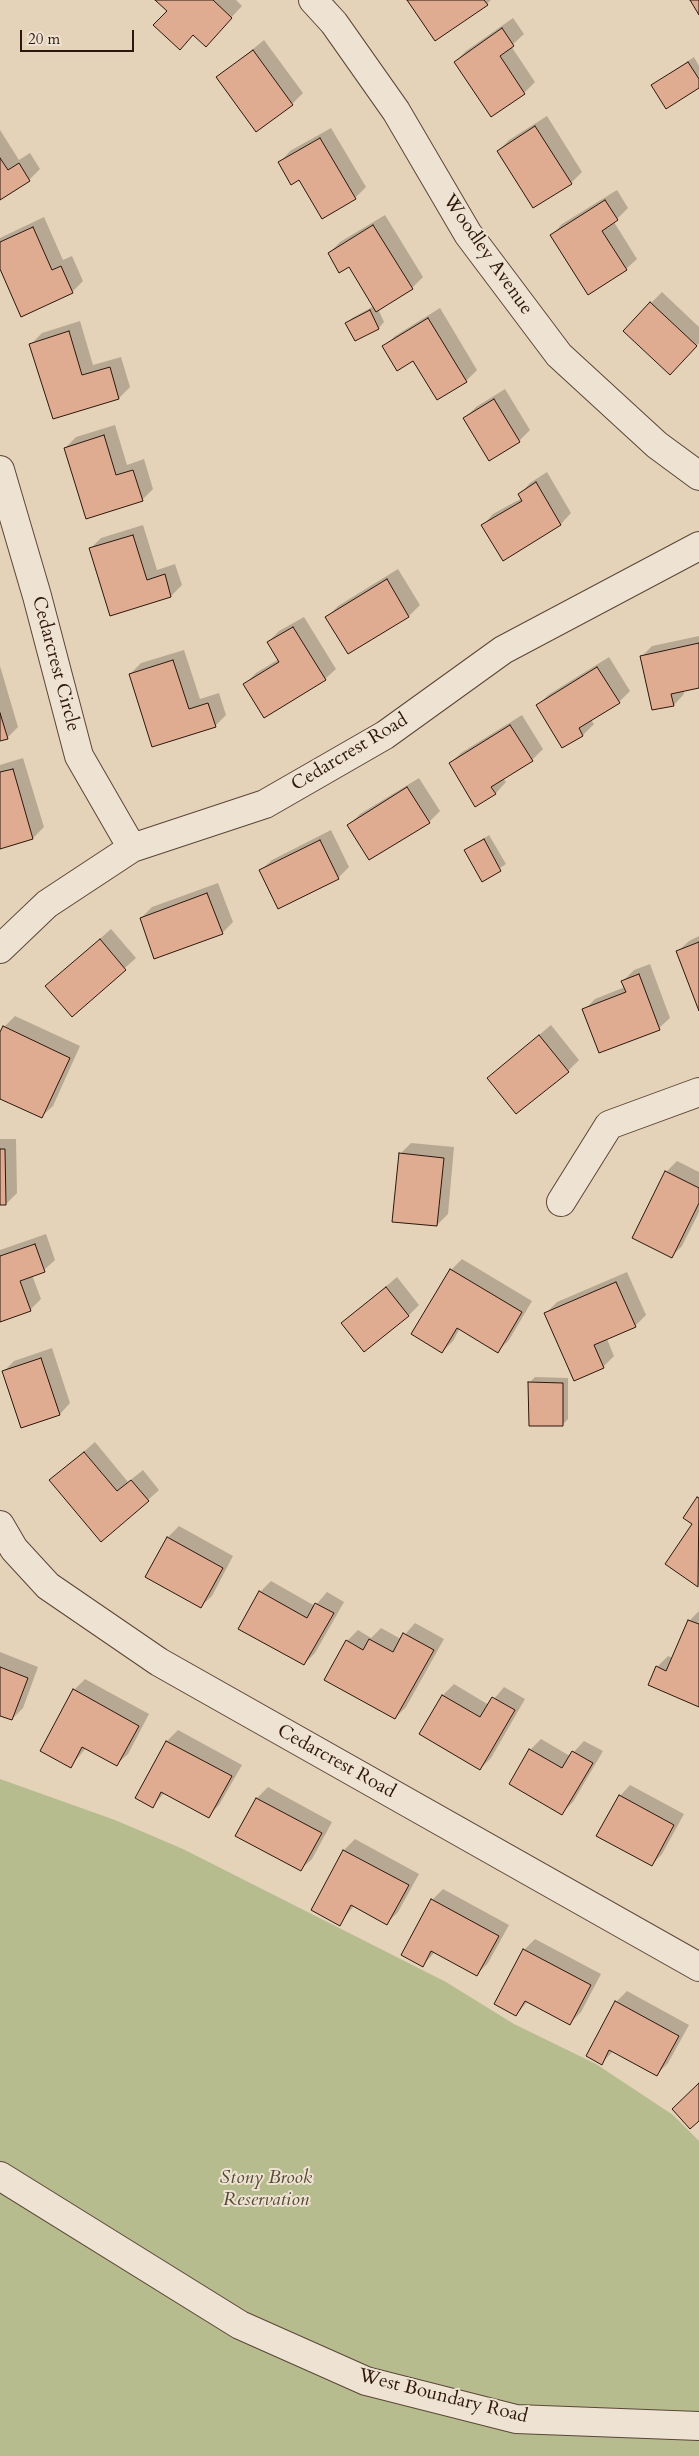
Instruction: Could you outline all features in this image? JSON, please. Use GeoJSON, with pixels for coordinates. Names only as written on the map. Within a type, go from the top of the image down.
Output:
{"type":"FeatureCollection","features":[{"type":"Feature","properties":{"kind":"street","name":"Woodley Avenue"},"geometry":{"type":"LineString","coordinates":[[312,0],[334,23],[396,111],[468,234],[559,355],[657,445],[699,476]]}},
{"type":"Feature","properties":{"kind":"street","name":"Cedarcrest Circle"},"geometry":{"type":"LineString","coordinates":[[0,470],[37,596],[79,756],[132,848]]}},
{"type":"Feature","properties":{"kind":"street","name":"Cedarcrest Road"},"geometry":{"type":"LineString","coordinates":[[0,949],[47,904],[132,848],[265,804],[385,735],[503,650],[699,546]]}},
{"type":"Feature","properties":{"kind":"street"},"geometry":{"type":"LineString","coordinates":[[560,1202],[609,1125],[699,1092]]}},
{"type":"Feature","properties":{"kind":"street","name":"Cedarcrest Road"},"geometry":{"type":"LineString","coordinates":[[0,1525],[7,1551],[48,1586],[159,1662],[699,1967]]}},
{"type":"Feature","properties":{"kind":"street","name":"West Boundary Road"},"geometry":{"type":"LineString","coordinates":[[0,2176],[240,2325],[366,2381],[516,2419],[699,2426]]}},
{"type":"Feature","properties":{"kind":"green space","name":"Stony Brook Reservation"},"geometry":{"type":"Polygon","coordinates":[[[0,1779],[115,1820],[183,1849],[446,1982],[514,2024],[596,2064],[673,2115],[699,2141],[699,2456],[0,2456],[0,1779]]]}},
{"type":"Feature","properties":{"kind":"building"},"geometry":{"type":"Polygon","coordinates":[[[155,0],[213,0],[232,18],[206,47],[193,35],[180,50],[153,25],[167,11],[155,0]]]}},
{"type":"Feature","properties":{"kind":"building"},"geometry":{"type":"Polygon","coordinates":[[[407,0],[484,0],[488,5],[435,41],[407,0]]]}},
{"type":"Feature","properties":{"kind":"building"},"geometry":{"type":"Polygon","coordinates":[[[690,0],[699,0],[699,15],[690,0]]]}},
{"type":"Feature","properties":{"kind":"building"},"geometry":{"type":"Polygon","coordinates":[[[502,28],[514,46],[500,56],[525,94],[491,117],[454,62],[502,28]]]}},
{"type":"Feature","properties":{"kind":"building"},"geometry":{"type":"Polygon","coordinates":[[[253,50],[293,105],[256,132],[216,77],[253,50]]]}},
{"type":"Feature","properties":{"kind":"building"},"geometry":{"type":"Polygon","coordinates":[[[688,62],[699,79],[699,88],[666,109],[651,85],[688,62]]]}},
{"type":"Feature","properties":{"kind":"building"},"geometry":{"type":"Polygon","coordinates":[[[535,126],[572,184],[533,208],[497,151],[535,126]]]}},
{"type":"Feature","properties":{"kind":"building"},"geometry":{"type":"Polygon","coordinates":[[[320,138],[356,199],[322,219],[299,180],[291,185],[278,162],[320,138]]]}},
{"type":"Feature","properties":{"kind":"building"},"geometry":{"type":"Polygon","coordinates":[[[0,158],[8,170],[19,163],[30,181],[0,200],[0,158]]]}},
{"type":"Feature","properties":{"kind":"building"},"geometry":{"type":"Polygon","coordinates":[[[605,200],[618,220],[602,231],[627,270],[588,295],[550,235],[605,200]]]}},
{"type":"Feature","properties":{"kind":"building"},"geometry":{"type":"Polygon","coordinates":[[[373,225],[413,289],[376,312],[349,267],[339,273],[328,253],[373,225]]]}},
{"type":"Feature","properties":{"kind":"building"},"geometry":{"type":"Polygon","coordinates":[[[33,227],[52,270],[61,266],[73,293],[21,317],[0,269],[0,242],[33,227]]]}},
{"type":"Feature","properties":{"kind":"building"},"geometry":{"type":"Polygon","coordinates":[[[650,302],[697,346],[670,375],[623,331],[650,302]]]}},
{"type":"Feature","properties":{"kind":"building"},"geometry":{"type":"Polygon","coordinates":[[[370,310],[379,329],[355,341],[345,323],[370,310]]]}},
{"type":"Feature","properties":{"kind":"building"},"geometry":{"type":"Polygon","coordinates":[[[428,318],[467,382],[437,400],[413,361],[397,371],[382,346],[428,318]]]}},
{"type":"Feature","properties":{"kind":"building"},"geometry":{"type":"Polygon","coordinates":[[[69,331],[82,375],[110,367],[119,399],[53,419],[29,344],[69,331]]]}},
{"type":"Feature","properties":{"kind":"building"},"geometry":{"type":"Polygon","coordinates":[[[494,399],[520,442],[489,461],[463,418],[494,399]]]}},
{"type":"Feature","properties":{"kind":"building"},"geometry":{"type":"Polygon","coordinates":[[[104,435],[116,475],[133,470],[143,501],[86,519],[64,448],[104,435]]]}},
{"type":"Feature","properties":{"kind":"building"},"geometry":{"type":"Polygon","coordinates":[[[536,482],[561,525],[503,561],[481,525],[522,501],[518,494],[536,482]]]}},
{"type":"Feature","properties":{"kind":"building"},"geometry":{"type":"Polygon","coordinates":[[[133,535],[147,580],[165,574],[171,597],[110,616],[89,548],[133,535]]]}},
{"type":"Feature","properties":{"kind":"building"},"geometry":{"type":"Polygon","coordinates":[[[387,579],[409,617],[348,654],[325,617],[387,579]]]}},
{"type":"Feature","properties":{"kind":"building"},"geometry":{"type":"Polygon","coordinates":[[[293,627],[326,680],[264,718],[243,684],[279,662],[267,642],[293,627]]]}},
{"type":"Feature","properties":{"kind":"building"},"geometry":{"type":"Polygon","coordinates":[[[699,643],[699,688],[671,694],[674,706],[652,710],[640,656],[699,643]]]}},
{"type":"Feature","properties":{"kind":"building"},"geometry":{"type":"Polygon","coordinates":[[[173,660],[189,709],[208,703],[216,727],[152,747],[129,674],[173,660]]]}},
{"type":"Feature","properties":{"kind":"building"},"geometry":{"type":"Polygon","coordinates":[[[597,667],[620,703],[579,728],[583,736],[562,748],[536,705],[597,667]]]}},
{"type":"Feature","properties":{"kind":"building"},"geometry":{"type":"Polygon","coordinates":[[[0,713],[8,739],[0,741],[0,713]]]}},
{"type":"Feature","properties":{"kind":"building"},"geometry":{"type":"Polygon","coordinates":[[[510,725],[533,761],[491,787],[496,794],[475,807],[449,763],[510,725]]]}},
{"type":"Feature","properties":{"kind":"building"},"geometry":{"type":"Polygon","coordinates":[[[13,769],[33,839],[0,849],[0,772],[13,769]]]}},
{"type":"Feature","properties":{"kind":"building"},"geometry":{"type":"Polygon","coordinates":[[[407,787],[430,823],[369,860],[347,825],[407,787]]]}},
{"type":"Feature","properties":{"kind":"building"},"geometry":{"type":"Polygon","coordinates":[[[484,839],[501,871],[482,882],[464,850],[484,839]]]}},
{"type":"Feature","properties":{"kind":"building"},"geometry":{"type":"Polygon","coordinates":[[[320,840],[339,879],[278,909],[259,870],[320,840]]]}},
{"type":"Feature","properties":{"kind":"building"},"geometry":{"type":"Polygon","coordinates":[[[207,893],[223,934],[154,959],[140,918],[207,893]]]}},
{"type":"Feature","properties":{"kind":"building"},"geometry":{"type":"Polygon","coordinates":[[[100,939],[126,970],[72,1017],[45,986],[100,939]]]}},
{"type":"Feature","properties":{"kind":"building"},"geometry":{"type":"Polygon","coordinates":[[[699,942],[699,1011],[676,951],[699,942]]]}},
{"type":"Feature","properties":{"kind":"building"},"geometry":{"type":"Polygon","coordinates":[[[639,974],[660,1030],[599,1053],[582,1009],[626,992],[621,981],[639,974]]]}},
{"type":"Feature","properties":{"kind":"building"},"geometry":{"type":"Polygon","coordinates":[[[3,1026],[70,1058],[42,1118],[0,1099],[0,1032],[3,1026]]]}},
{"type":"Feature","properties":{"kind":"building"},"geometry":{"type":"Polygon","coordinates":[[[539,1035],[569,1072],[516,1114],[487,1078],[539,1035]]]}},
{"type":"Feature","properties":{"kind":"building"},"geometry":{"type":"Polygon","coordinates":[[[0,1149],[5,1149],[6,1205],[0,1205],[0,1149]]]}},
{"type":"Feature","properties":{"kind":"building"},"geometry":{"type":"Polygon","coordinates":[[[399,1153],[444,1158],[437,1226],[392,1222],[399,1153]]]}},
{"type":"Feature","properties":{"kind":"building"},"geometry":{"type":"Polygon","coordinates":[[[665,1171],[699,1188],[699,1203],[672,1258],[632,1238],[665,1171]]]}},
{"type":"Feature","properties":{"kind":"building"},"geometry":{"type":"Polygon","coordinates":[[[35,1244],[45,1272],[20,1281],[31,1311],[0,1322],[0,1256],[35,1244]]]}},
{"type":"Feature","properties":{"kind":"building"},"geometry":{"type":"Polygon","coordinates":[[[450,1269],[522,1312],[498,1353],[457,1328],[442,1353],[411,1334],[450,1269]]]}},
{"type":"Feature","properties":{"kind":"building"},"geometry":{"type":"Polygon","coordinates":[[[616,1282],[636,1327],[594,1345],[604,1368],[574,1381],[544,1313],[616,1282]]]}},
{"type":"Feature","properties":{"kind":"building"},"geometry":{"type":"Polygon","coordinates":[[[386,1287],[409,1316],[364,1352],[341,1323],[386,1287]]]}},
{"type":"Feature","properties":{"kind":"building"},"geometry":{"type":"Polygon","coordinates":[[[41,1358],[60,1415],[21,1428],[2,1371],[41,1358]]]}},
{"type":"Feature","properties":{"kind":"building"},"geometry":{"type":"Polygon","coordinates":[[[528,1382],[563,1383],[563,1426],[529,1426],[528,1382]]]}},
{"type":"Feature","properties":{"kind":"building"},"geometry":{"type":"Polygon","coordinates":[[[84,1452],[117,1491],[131,1480],[149,1501],[101,1542],[49,1480],[84,1452]]]}},
{"type":"Feature","properties":{"kind":"building"},"geometry":{"type":"Polygon","coordinates":[[[697,1497],[699,1498],[698,1587],[665,1564],[692,1524],[683,1518],[697,1497]]]}},
{"type":"Feature","properties":{"kind":"building"},"geometry":{"type":"Polygon","coordinates":[[[167,1537],[223,1568],[201,1608],[145,1577],[167,1537]]]}},
{"type":"Feature","properties":{"kind":"building"},"geometry":{"type":"Polygon","coordinates":[[[259,1591],[307,1618],[315,1603],[334,1613],[304,1665],[238,1629],[259,1591]]]}},
{"type":"Feature","properties":{"kind":"building"},"geometry":{"type":"Polygon","coordinates":[[[688,1620],[699,1624],[699,1707],[648,1685],[656,1666],[666,1671],[688,1620]]]}},
{"type":"Feature","properties":{"kind":"building"},"geometry":{"type":"Polygon","coordinates":[[[403,1633],[434,1650],[395,1719],[324,1680],[346,1640],[363,1650],[369,1639],[393,1652],[403,1633]]]}},
{"type":"Feature","properties":{"kind":"building"},"geometry":{"type":"Polygon","coordinates":[[[0,1667],[28,1678],[12,1720],[0,1716],[0,1667]]]}},
{"type":"Feature","properties":{"kind":"building"},"geometry":{"type":"Polygon","coordinates":[[[73,1689],[139,1726],[117,1766],[82,1747],[71,1768],[40,1751],[73,1689]]]}},
{"type":"Feature","properties":{"kind":"building"},"geometry":{"type":"Polygon","coordinates":[[[442,1695],[480,1717],[492,1697],[515,1710],[480,1770],[419,1734],[442,1695]]]}},
{"type":"Feature","properties":{"kind":"building"},"geometry":{"type":"Polygon","coordinates":[[[166,1741],[232,1776],[209,1818],[161,1792],[153,1808],[135,1798],[166,1741]]]}},
{"type":"Feature","properties":{"kind":"building"},"geometry":{"type":"Polygon","coordinates":[[[529,1749],[562,1768],[572,1751],[593,1763],[562,1815],[509,1784],[529,1749]]]}},
{"type":"Feature","properties":{"kind":"building"},"geometry":{"type":"Polygon","coordinates":[[[619,1795],[674,1825],[652,1866],[596,1836],[619,1795]]]}},
{"type":"Feature","properties":{"kind":"building"},"geometry":{"type":"Polygon","coordinates":[[[256,1798],[322,1833],[301,1871],[235,1836],[256,1798]]]}},
{"type":"Feature","properties":{"kind":"building"},"geometry":{"type":"Polygon","coordinates":[[[343,1850],[409,1885],[387,1925],[351,1905],[340,1926],[311,1910],[343,1850]]]}},
{"type":"Feature","properties":{"kind":"building"},"geometry":{"type":"Polygon","coordinates":[[[431,1899],[499,1936],[477,1976],[431,1951],[423,1967],[401,1955],[431,1899]]]}},
{"type":"Feature","properties":{"kind":"building"},"geometry":{"type":"Polygon","coordinates":[[[523,1949],[591,1985],[570,2025],[525,2001],[516,2016],[494,2004],[523,1949]]]}},
{"type":"Feature","properties":{"kind":"building"},"geometry":{"type":"Polygon","coordinates":[[[615,2001],[679,2036],[657,2076],[609,2050],[602,2065],[586,2056],[615,2001]]]}},
{"type":"Feature","properties":{"kind":"building"},"geometry":{"type":"Polygon","coordinates":[[[699,2083],[699,2121],[690,2129],[672,2109],[699,2083]]]}}]}
